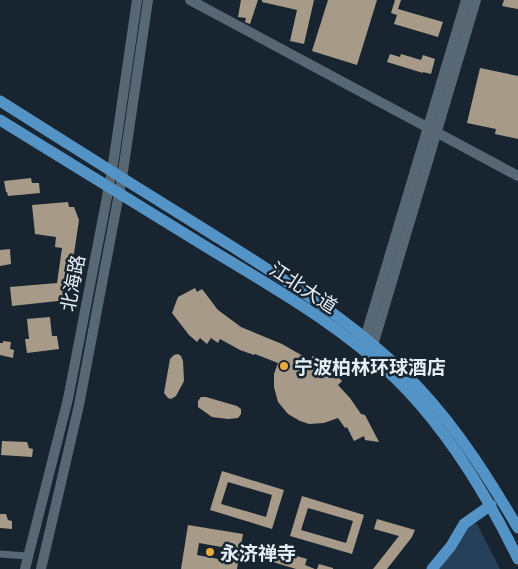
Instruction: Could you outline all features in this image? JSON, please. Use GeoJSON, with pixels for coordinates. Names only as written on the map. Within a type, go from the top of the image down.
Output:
{"type":"FeatureCollection","features":[{"type":"Feature","properties":{"kind":"main road","name":"江北大道"},"geometry":{"type":"LineString","coordinates":[[0,101],[283,279],[346,322],[442,432],[491,506],[518,559]]}},
{"type":"Feature","properties":{"kind":"main road","name":"江北大道"},"geometry":{"type":"LineString","coordinates":[[0,120],[368,345],[414,383],[442,415],[515,518],[518,528]]}},
{"type":"Feature","properties":{"kind":"main road"},"geometry":{"type":"LineString","coordinates":[[432,569],[451,546],[464,524],[491,506]]}},
{"type":"Feature","properties":{"kind":"street","name":"北海路"},"geometry":{"type":"LineString","coordinates":[[25,569],[66,408],[112,171],[137,0]]}},
{"type":"Feature","properties":{"kind":"street","name":"北海路"},"geometry":{"type":"LineString","coordinates":[[41,569],[79,405],[122,178],[148,0]]}},
{"type":"Feature","properties":{"kind":"street"},"geometry":{"type":"LineString","coordinates":[[190,0],[518,176]]}},
{"type":"Feature","properties":{"kind":"street"},"geometry":{"type":"LineString","coordinates":[[368,345],[432,130],[466,0]]}},
{"type":"Feature","properties":{"kind":"street"},"geometry":{"type":"LineString","coordinates":[[432,130],[476,0]]}},
{"type":"Feature","properties":{"kind":"street"},"geometry":{"type":"LineString","coordinates":[[0,554],[26,556]]}},
{"type":"Feature","properties":{"kind":"shaded area"},"geometry":{"type":"Polygon","coordinates":[[[470,523],[477,524],[500,569],[436,569],[470,523]]]}},
{"type":"Feature","properties":{"kind":"building"},"geometry":{"type":"Polygon","coordinates":[[[241,0],[258,0],[250,24],[245,22],[246,18],[238,17],[241,0]]]}},
{"type":"Feature","properties":{"kind":"building"},"geometry":{"type":"Polygon","coordinates":[[[262,0],[314,0],[304,44],[290,41],[297,10],[262,2],[262,0]]]}},
{"type":"Feature","properties":{"kind":"building"},"geometry":{"type":"Polygon","coordinates":[[[328,0],[377,0],[357,65],[312,51],[328,0]]]}},
{"type":"Feature","properties":{"kind":"building"},"geometry":{"type":"Polygon","coordinates":[[[395,0],[401,0],[398,9],[443,22],[438,37],[394,24],[397,15],[391,13],[395,0]]]}},
{"type":"Feature","properties":{"kind":"building"},"geometry":{"type":"Polygon","coordinates":[[[504,0],[518,0],[518,9],[502,6],[504,0]]]}},
{"type":"Feature","properties":{"kind":"building"},"geometry":{"type":"Polygon","coordinates":[[[390,54],[400,57],[401,54],[421,60],[423,55],[435,59],[431,74],[387,62],[390,54]]]}},
{"type":"Feature","properties":{"kind":"building"},"geometry":{"type":"Polygon","coordinates":[[[480,68],[518,76],[518,139],[495,134],[496,129],[467,123],[480,68]]]}},
{"type":"Feature","properties":{"kind":"building"},"geometry":{"type":"Polygon","coordinates":[[[31,178],[32,183],[39,183],[40,193],[8,196],[4,181],[31,178]]]}},
{"type":"Feature","properties":{"kind":"building"},"geometry":{"type":"Polygon","coordinates":[[[68,202],[69,207],[74,207],[79,220],[67,300],[12,306],[10,287],[57,283],[62,248],[55,247],[56,237],[35,234],[32,205],[68,202]]]}},
{"type":"Feature","properties":{"kind":"building"},"geometry":{"type":"Polygon","coordinates":[[[10,249],[11,264],[0,266],[0,250],[10,249]]]}},
{"type":"Feature","properties":{"kind":"building"},"geometry":{"type":"Polygon","coordinates":[[[195,288],[197,292],[202,289],[218,310],[241,327],[282,344],[310,360],[313,356],[319,360],[316,364],[332,378],[336,375],[342,381],[338,385],[361,414],[365,415],[379,442],[365,440],[364,436],[354,441],[347,427],[345,428],[338,418],[324,423],[309,424],[288,414],[278,402],[274,387],[274,374],[278,363],[240,350],[220,339],[218,343],[211,338],[207,344],[200,338],[197,342],[172,313],[178,297],[195,288]]]}},
{"type":"Feature","properties":{"kind":"building"},"geometry":{"type":"Polygon","coordinates":[[[50,317],[52,336],[57,336],[59,349],[27,353],[25,339],[29,339],[27,319],[50,317]]]}},
{"type":"Feature","properties":{"kind":"building"},"geometry":{"type":"Polygon","coordinates":[[[3,341],[11,342],[10,349],[14,350],[13,358],[0,355],[0,343],[3,343],[3,341]]]}},
{"type":"Feature","properties":{"kind":"building"},"geometry":{"type":"Polygon","coordinates":[[[178,354],[183,361],[184,381],[176,396],[171,399],[164,393],[170,359],[178,354]]]}},
{"type":"Feature","properties":{"kind":"building"},"geometry":{"type":"Polygon","coordinates":[[[201,397],[237,406],[241,409],[241,414],[238,418],[212,417],[198,407],[198,401],[201,397]]]}},
{"type":"Feature","properties":{"kind":"building"},"geometry":{"type":"Polygon","coordinates":[[[2,441],[27,442],[29,448],[33,449],[32,457],[1,455],[2,441]]]}},
{"type":"Feature","properties":{"kind":"building"},"geometry":{"type":"Polygon","coordinates":[[[222,471],[284,490],[272,529],[210,510],[222,471]],[[228,482],[221,504],[266,517],[272,495],[228,482]]]}},
{"type":"Feature","properties":{"kind":"building"},"geometry":{"type":"Polygon","coordinates":[[[302,496],[364,515],[352,554],[290,536],[302,496]],[[308,508],[301,530],[346,543],[353,521],[308,508]]]}},
{"type":"Feature","properties":{"kind":"building"},"geometry":{"type":"Polygon","coordinates":[[[0,514],[6,514],[8,520],[12,521],[12,529],[0,528],[0,514]]]}},
{"type":"Feature","properties":{"kind":"building"},"geometry":{"type":"Polygon","coordinates":[[[377,519],[415,530],[412,537],[387,569],[373,569],[399,536],[374,529],[377,519]]]}},
{"type":"Feature","properties":{"kind":"building"},"geometry":{"type":"Polygon","coordinates":[[[188,525],[243,534],[237,569],[181,569],[188,525]],[[199,543],[197,555],[224,560],[227,548],[199,543]]]}},
{"type":"Feature","properties":{"kind":"building"},"geometry":{"type":"Polygon","coordinates":[[[266,547],[307,559],[305,565],[315,569],[296,569],[263,559],[266,547]]]}},
{"type":"Feature","properties":{"kind":"building"},"geometry":{"type":"Polygon","coordinates":[[[319,564],[333,568],[333,569],[317,569],[319,564]]]}},
{"type":"Feature","properties":{"kind":"place","name":"宁波柏林环球酒店"},"geometry":{"type":"Point","coordinates":[284,366]}},
{"type":"Feature","properties":{"kind":"place","name":"永济禅寺"},"geometry":{"type":"Point","coordinates":[210,552]}}]}
